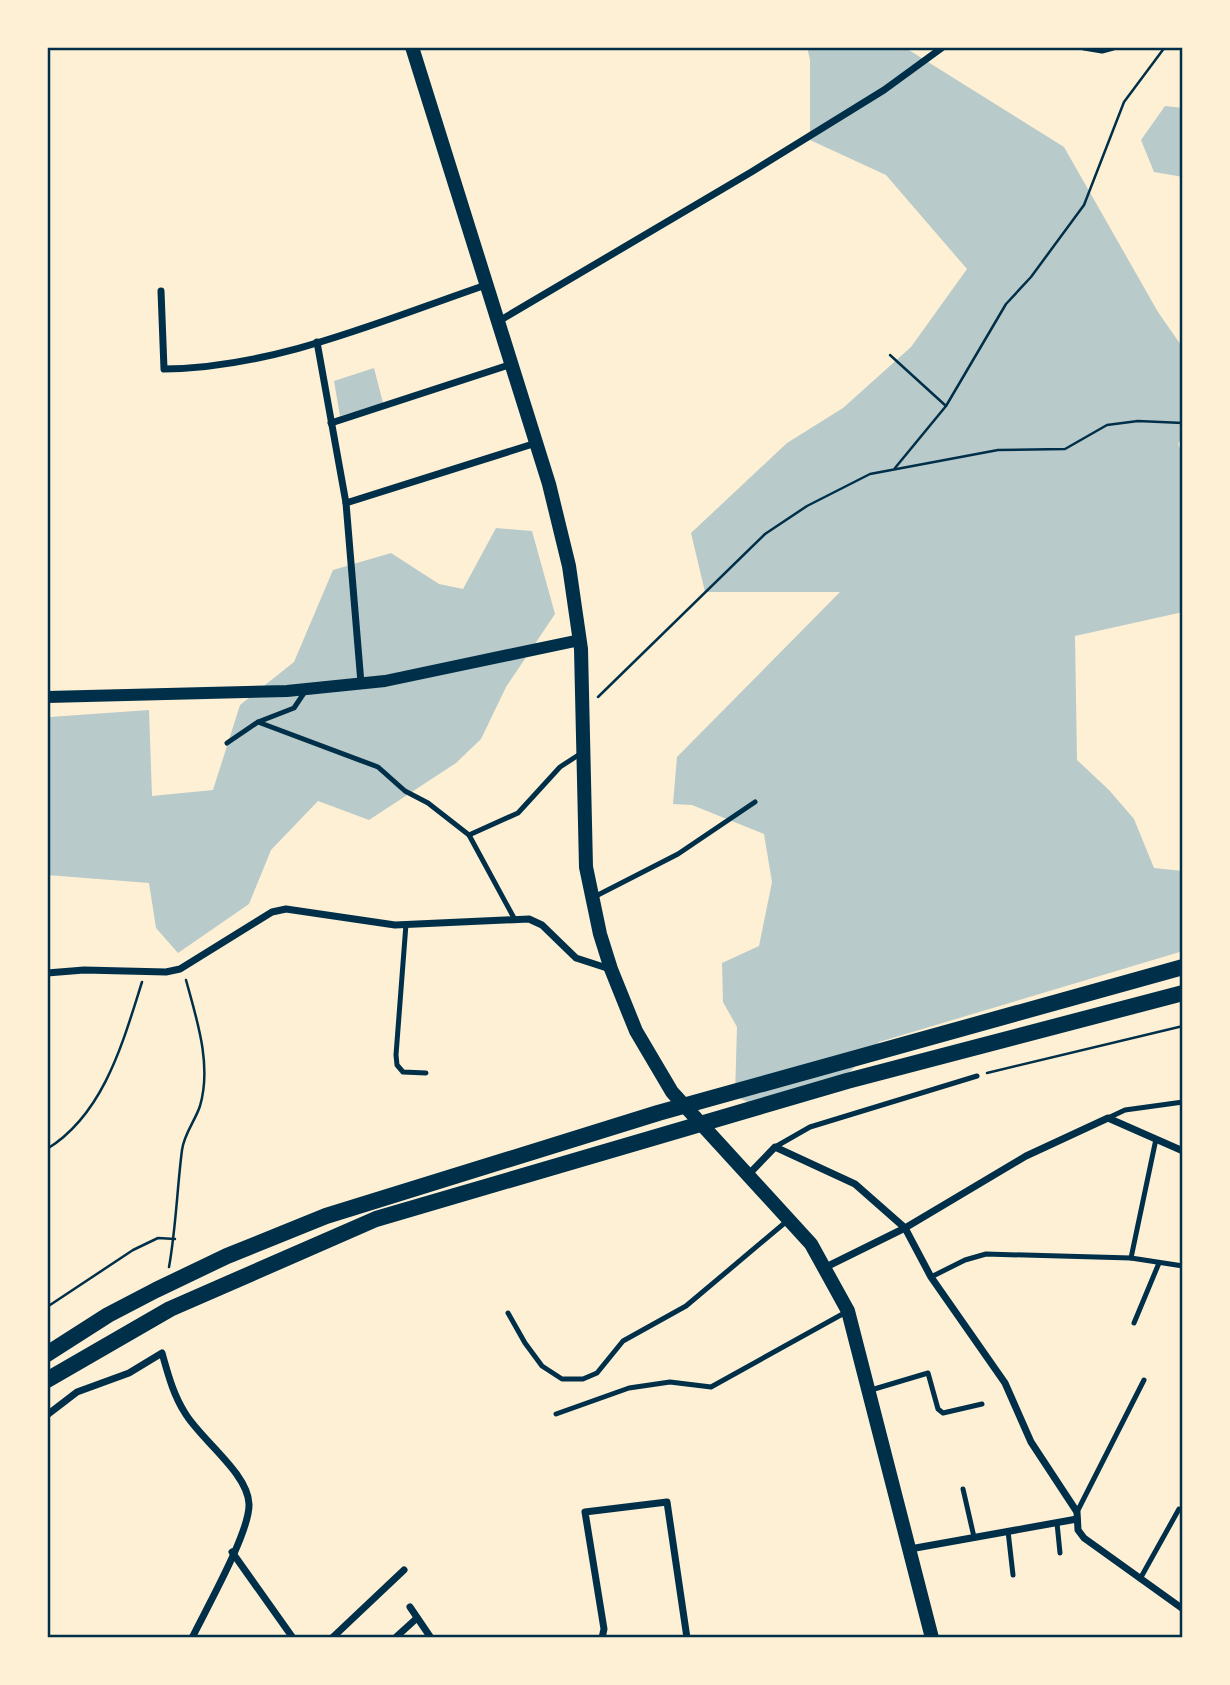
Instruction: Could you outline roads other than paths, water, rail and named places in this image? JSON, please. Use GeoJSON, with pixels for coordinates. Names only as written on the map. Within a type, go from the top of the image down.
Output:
{"type":"FeatureCollection","features":[{"type":"Feature","properties":{"kind":"main road"},"geometry":{"type":"LineString","coordinates":[[412,47],[536,443],[569,566],[580,640],[584,712],[583,827],[591,898],[611,969],[636,1031],[672,1093],[789,1219],[827,1268],[848,1311],[932,1638]]}},
{"type":"Feature","properties":{"kind":"main road"},"geometry":{"type":"LineString","coordinates":[[47,1354],[107,1315],[156,1290],[288,1230],[385,1196],[712,1097],[1183,967]]}},
{"type":"Feature","properties":{"kind":"main road"},"geometry":{"type":"LineString","coordinates":[[47,1380],[170,1309],[376,1219],[846,1081],[1183,993]]}},
{"type":"Feature","properties":{"kind":"street"},"geometry":{"type":"LineString","coordinates":[[498,322],[753,171],[884,90],[943,47]]}},
{"type":"Feature","properties":{"kind":"street"},"geometry":{"type":"LineString","coordinates":[[1084,47],[1102,50],[1113,47]]}},
{"type":"Feature","properties":{"kind":"street"},"geometry":{"type":"LineString","coordinates":[[161,291],[164,369],[205,368],[317,342],[486,285]]}},
{"type":"Feature","properties":{"kind":"street"},"geometry":{"type":"LineString","coordinates":[[317,342],[346,503],[361,683]]}},
{"type":"Feature","properties":{"kind":"street"},"geometry":{"type":"LineString","coordinates":[[331,423],[512,364]]}},
{"type":"Feature","properties":{"kind":"street"},"geometry":{"type":"LineString","coordinates":[[346,503],[536,443]]}},
{"type":"Feature","properties":{"kind":"street"},"geometry":{"type":"LineString","coordinates":[[47,697],[307,689],[361,683],[580,640]]}},
{"type":"Feature","properties":{"kind":"street"},"geometry":{"type":"LineString","coordinates":[[47,973],[84,970],[166,972],[183,967],[272,912],[286,909],[406,924],[529,919],[542,925],[576,958],[611,969]]}},
{"type":"Feature","properties":{"kind":"street"},"geometry":{"type":"LineString","coordinates":[[827,1268],[905,1228],[1026,1156],[1108,1118],[1183,1151]]}},
{"type":"Feature","properties":{"kind":"street"},"geometry":{"type":"LineString","coordinates":[[748,1174],[775,1147],[855,1184],[905,1228],[931,1277],[1005,1383],[1031,1442],[1077,1515],[1077,1530],[1084,1538],[1183,1609]]}},
{"type":"Feature","properties":{"kind":"street"},"geometry":{"type":"LineString","coordinates":[[47,1415],[77,1392],[129,1373],[162,1353],[170,1382],[185,1413],[199,1435],[236,1474],[248,1495],[246,1521],[192,1638]]}},
{"type":"Feature","properties":{"kind":"street"},"geometry":{"type":"LineString","coordinates":[[602,1638],[604,1629],[585,1513],[667,1502],[687,1638]]}},
{"type":"Feature","properties":{"kind":"street"},"geometry":{"type":"LineString","coordinates":[[910,1549],[1057,1522],[1077,1515]]}},
{"type":"Feature","properties":{"kind":"street"},"geometry":{"type":"LineString","coordinates":[[232,1552],[293,1638]]}},
{"type":"Feature","properties":{"kind":"street"},"geometry":{"type":"LineString","coordinates":[[332,1638],[404,1570]]}},
{"type":"Feature","properties":{"kind":"street"},"geometry":{"type":"LineString","coordinates":[[410,1607],[431,1638]]}},
{"type":"Feature","properties":{"kind":"street"},"geometry":{"type":"LineString","coordinates":[[396,1638],[417,1618]]}},
{"type":"Feature","properties":{"kind":"lane"},"geometry":{"type":"LineString","coordinates":[[227,743],[258,722],[294,708],[307,689]]}},
{"type":"Feature","properties":{"kind":"lane"},"geometry":{"type":"LineString","coordinates":[[258,722],[378,767],[405,791],[428,803],[469,835],[514,918]]}},
{"type":"Feature","properties":{"kind":"lane"},"geometry":{"type":"LineString","coordinates":[[469,835],[518,813],[561,767],[583,752]]}},
{"type":"Feature","properties":{"kind":"lane"},"geometry":{"type":"LineString","coordinates":[[591,898],[618,888],[678,854],[755,802]]}},
{"type":"Feature","properties":{"kind":"lane"},"geometry":{"type":"LineString","coordinates":[[406,924],[397,1065],[403,1072],[426,1073]]}},
{"type":"Feature","properties":{"kind":"lane"},"geometry":{"type":"LineString","coordinates":[[775,1147],[810,1127],[977,1076]]}},
{"type":"Feature","properties":{"kind":"lane"},"geometry":{"type":"LineString","coordinates":[[1108,1118],[1125,1110],[1183,1102]]}},
{"type":"Feature","properties":{"kind":"lane"},"geometry":{"type":"LineString","coordinates":[[1130,1258],[1156,1139]]}},
{"type":"Feature","properties":{"kind":"lane"},"geometry":{"type":"LineString","coordinates":[[508,1313],[542,1366],[562,1379],[583,1379],[597,1373],[623,1341],[686,1306],[789,1219]]}},
{"type":"Feature","properties":{"kind":"lane"},"geometry":{"type":"LineString","coordinates":[[931,1277],[965,1260],[986,1254],[1130,1258],[1183,1266]]}},
{"type":"Feature","properties":{"kind":"lane"},"geometry":{"type":"LineString","coordinates":[[1134,1323],[1159,1263]]}},
{"type":"Feature","properties":{"kind":"lane"},"geometry":{"type":"LineString","coordinates":[[556,1414],[629,1388],[670,1381],[710,1387],[848,1311]]}},
{"type":"Feature","properties":{"kind":"lane"},"geometry":{"type":"LineString","coordinates":[[870,1390],[928,1373],[938,1409],[943,1413],[982,1404]]}},
{"type":"Feature","properties":{"kind":"lane"},"geometry":{"type":"LineString","coordinates":[[1077,1515],[1144,1380]]}},
{"type":"Feature","properties":{"kind":"lane"},"geometry":{"type":"LineString","coordinates":[[963,1489],[974,1538]]}},
{"type":"Feature","properties":{"kind":"lane"},"geometry":{"type":"LineString","coordinates":[[1140,1579],[1179,1509]]}},
{"type":"Feature","properties":{"kind":"lane"},"geometry":{"type":"LineString","coordinates":[[1057,1522],[1060,1553]]}},
{"type":"Feature","properties":{"kind":"lane"},"geometry":{"type":"LineString","coordinates":[[1008,1531],[1013,1575]]}}]}
